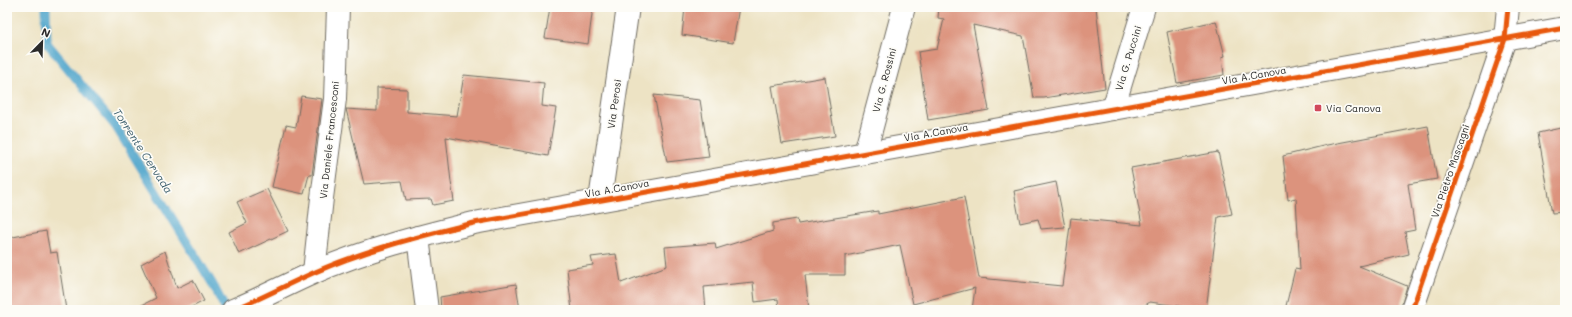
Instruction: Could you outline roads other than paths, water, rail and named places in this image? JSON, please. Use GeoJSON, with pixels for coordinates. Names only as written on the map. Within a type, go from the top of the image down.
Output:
{"type":"FeatureCollection","features":[{"type":"Feature","properties":{"kind":"street","name":"Via Daniele Francesconi"},"geometry":{"type":"LineString","coordinates":[[314,272],[335,99],[338,7]]}},
{"type":"Feature","properties":{"kind":"street","name":"Via Perosi"},"geometry":{"type":"LineString","coordinates":[[600,200],[628,7]]}},
{"type":"Feature","properties":{"kind":"street","name":"Via G. Rossini"},"geometry":{"type":"LineString","coordinates":[[865,153],[904,7]]}},
{"type":"Feature","properties":{"kind":"street","name":"Via G. Puccini"},"geometry":{"type":"LineString","coordinates":[[1113,109],[1144,7]]}},
{"type":"Feature","properties":{"kind":"street","name":"Via Pietro Mascagni"},"geometry":{"type":"LineString","coordinates":[[1412,310],[1505,39],[1508,7]]}},
{"type":"Feature","properties":{"kind":"street","name":"Via A.Canova"},"geometry":{"type":"LineString","coordinates":[[242,306],[314,272],[372,251],[418,237],[474,223],[1565,28]]}},
{"type":"Feature","properties":{"kind":"street"},"geometry":{"type":"LineString","coordinates":[[418,237],[427,310]]}},
{"type":"Feature","properties":{"kind":"waterway","name":"Torrente Cervada"},"geometry":{"type":"LineString","coordinates":[[46,7],[47,43],[116,127],[212,283],[226,310]]}},
{"type":"Feature","properties":{"kind":"place","name":"Via Canova"},"geometry":{"type":"Point","coordinates":[1318,108]}}]}
